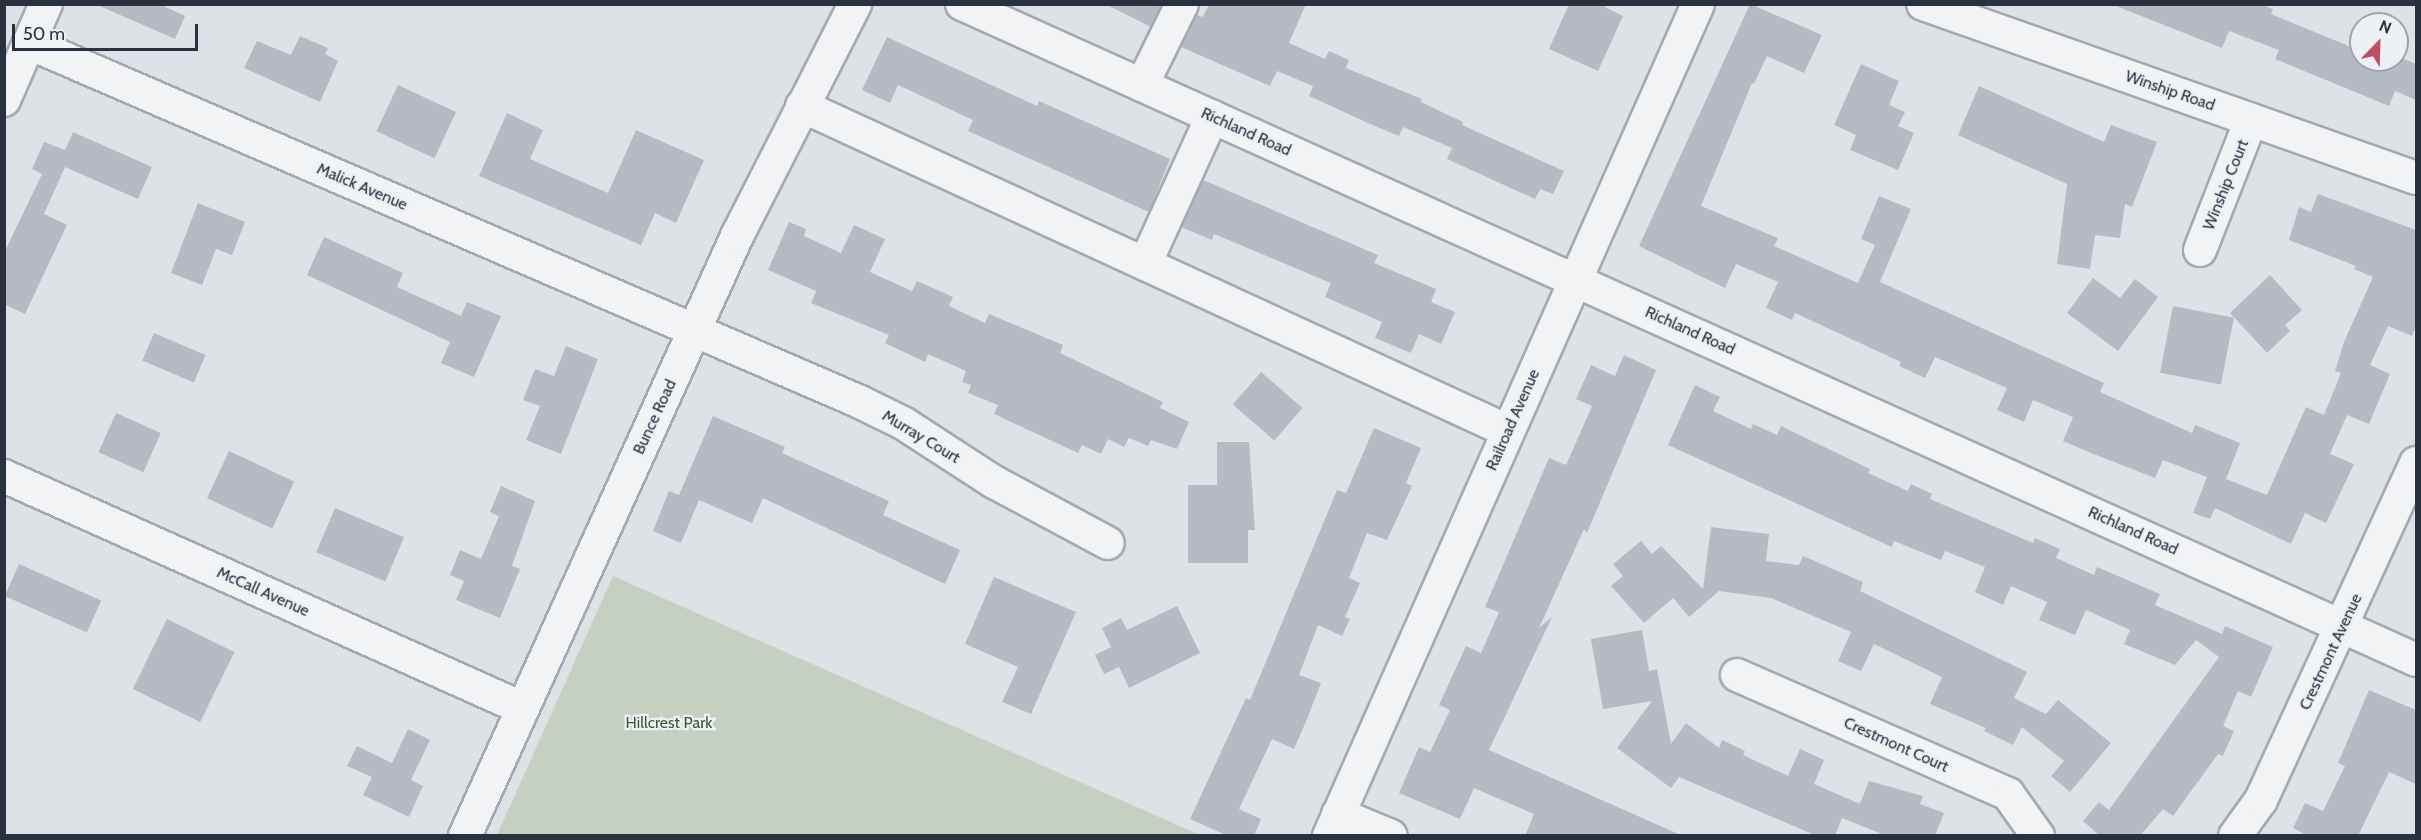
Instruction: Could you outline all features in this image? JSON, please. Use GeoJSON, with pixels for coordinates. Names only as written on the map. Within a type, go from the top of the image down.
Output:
{"type":"FeatureCollection","features":[{"type":"Feature","properties":{"kind":"street"},"geometry":{"type":"LineString","coordinates":[[4,100],[46,4]]}},
{"type":"Feature","properties":{"kind":"street","name":"Bunce Road"},"geometry":{"type":"LineString","coordinates":[[465,836],[694,331],[802,106],[855,4]]}},
{"type":"Feature","properties":{"kind":"street","name":"Richland Road"},"geometry":{"type":"LineString","coordinates":[[962,4],[1013,15],[1142,85],[2416,660]]}},
{"type":"Feature","properties":{"kind":"street"},"geometry":{"type":"LineString","coordinates":[[1142,85],[1182,4]]}},
{"type":"Feature","properties":{"kind":"street","name":"Railroad Avenue"},"geometry":{"type":"LineString","coordinates":[[1333,825],[1698,4]]}},
{"type":"Feature","properties":{"kind":"street","name":"Winship Road"},"geometry":{"type":"LineString","coordinates":[[1923,4],[2416,178]]}},
{"type":"Feature","properties":{"kind":"street","name":"Malick Avenue"},"geometry":{"type":"LineString","coordinates":[[29,43],[694,331]]}},
{"type":"Feature","properties":{"kind":"street"},"geometry":{"type":"LineString","coordinates":[[802,106],[1508,431]]}},
{"type":"Feature","properties":{"kind":"street"},"geometry":{"type":"LineString","coordinates":[[1145,264],[1212,117]]}},
{"type":"Feature","properties":{"kind":"street","name":"Winship Court"},"geometry":{"type":"LineString","coordinates":[[2200,250],[2251,120]]}},
{"type":"Feature","properties":{"kind":"street","name":"Murray Court"},"geometry":{"type":"LineString","coordinates":[[694,331],[903,423],[994,482],[1108,543]]}},
{"type":"Feature","properties":{"kind":"street","name":"Crestmont Avenue"},"geometry":{"type":"LineString","coordinates":[[2235,836],[2261,800],[2344,627],[2416,463]]}},
{"type":"Feature","properties":{"kind":"street","name":"McCall Avenue"},"geometry":{"type":"LineString","coordinates":[[4,476],[522,708]]}},
{"type":"Feature","properties":{"kind":"street","name":"Crestmont Court"},"geometry":{"type":"LineString","coordinates":[[1737,675],[2008,794],[2038,836]]}},
{"type":"Feature","properties":{"kind":"street"},"geometry":{"type":"LineString","coordinates":[[1333,825],[1391,836]]}},
{"type":"Feature","properties":{"kind":"green space","name":"Hillcrest Park"},"geometry":{"type":"Polygon","coordinates":[[[613,576],[1200,835],[497,835],[613,576]]]}},
{"type":"Feature","properties":{"kind":"building"},"geometry":{"type":"Polygon","coordinates":[[[95,4],[159,4],[185,16],[175,39],[95,4]]]}},
{"type":"Feature","properties":{"kind":"building"},"geometry":{"type":"Polygon","coordinates":[[[1105,4],[1162,4],[1151,27],[1105,4]]]}},
{"type":"Feature","properties":{"kind":"building"},"geometry":{"type":"Polygon","coordinates":[[[1209,4],[1306,4],[1289,43],[1325,59],[1329,51],[1349,60],[1346,68],[1422,99],[1421,102],[1463,122],[1462,125],[1564,171],[1553,194],[1540,189],[1535,199],[1447,159],[1452,148],[1403,127],[1399,136],[1368,123],[1309,96],[1313,86],[1277,71],[1270,86],[1181,47],[1197,15],[1203,17],[1209,4]]]}},
{"type":"Feature","properties":{"kind":"building"},"geometry":{"type":"Polygon","coordinates":[[[1569,4],[1599,4],[1623,16],[1598,71],[1549,49],[1569,4]]]}},
{"type":"Feature","properties":{"kind":"building"},"geometry":{"type":"Polygon","coordinates":[[[1750,4],[1822,35],[1804,73],[1767,56],[1754,84],[1752,83],[1701,206],[1778,238],[1774,246],[1858,283],[1875,245],[1861,239],[1879,196],[1911,209],[1880,282],[2104,383],[2100,392],[2192,433],[2195,425],[2240,443],[2226,479],[2267,495],[2306,407],[2324,415],[2341,373],[2335,371],[2344,342],[2373,277],[2354,269],[2356,266],[2289,240],[2299,207],[2311,212],[2318,194],[2416,230],[2416,326],[2412,336],[2388,326],[2370,365],[2390,374],[2369,424],[2347,415],[2330,454],[2354,464],[2326,523],[2305,513],[2291,544],[2215,508],[2210,519],[2193,513],[2207,477],[2163,460],[2155,478],[2091,453],[2063,441],[2073,417],[2033,400],[2024,422],[1997,410],[2007,388],[1935,357],[1925,378],[1899,366],[1901,362],[1795,313],[1792,320],[1766,308],[1778,282],[1736,264],[1725,288],[1639,246],[1750,4]]]}},
{"type":"Feature","properties":{"kind":"building"},"geometry":{"type":"Polygon","coordinates":[[[2111,4],[2261,4],[2273,9],[2271,14],[2349,46],[2349,72],[2409,72],[2409,61],[2416,64],[2416,100],[2395,91],[2389,106],[2275,59],[2279,50],[2229,31],[2222,48],[2111,4]]]}},
{"type":"Feature","properties":{"kind":"building"},"geometry":{"type":"Polygon","coordinates":[[[300,36],[328,48],[325,54],[338,61],[320,102],[244,68],[257,41],[291,55],[300,36]]]}},
{"type":"Feature","properties":{"kind":"building"},"geometry":{"type":"Polygon","coordinates":[[[887,37],[1037,106],[1039,101],[1170,159],[1149,212],[968,131],[973,120],[898,85],[890,103],[862,90],[887,37]]]}},
{"type":"Feature","properties":{"kind":"building"},"geometry":{"type":"Polygon","coordinates":[[[1861,64],[1899,81],[1889,105],[1905,112],[1898,126],[1914,133],[1898,170],[1850,150],[1856,135],[1834,125],[1861,64]]]}},
{"type":"Feature","properties":{"kind":"building"},"geometry":{"type":"Polygon","coordinates":[[[398,85],[456,112],[434,158],[376,131],[398,85]]]}},
{"type":"Feature","properties":{"kind":"building"},"geometry":{"type":"Polygon","coordinates":[[[1979,86],[2104,142],[2111,125],[2157,142],[2132,207],[2125,204],[2120,238],[2095,235],[2090,269],[2057,264],[2067,184],[1958,135],[1979,86]]]}},
{"type":"Feature","properties":{"kind":"building"},"geometry":{"type":"Polygon","coordinates":[[[507,113],[543,130],[530,159],[608,193],[636,130],[704,160],[676,223],[655,213],[641,245],[479,176],[507,113]]]}},
{"type":"Feature","properties":{"kind":"building"},"geometry":{"type":"Polygon","coordinates":[[[73,132],[152,167],[138,199],[65,167],[44,214],[67,225],[25,314],[4,304],[4,253],[42,174],[32,169],[44,142],[65,150],[73,132]]]}},
{"type":"Feature","properties":{"kind":"building"},"geometry":{"type":"Polygon","coordinates":[[[1203,180],[1378,255],[1374,263],[1436,289],[1431,302],[1455,312],[1441,344],[1419,334],[1411,353],[1375,338],[1382,322],[1325,297],[1331,283],[1214,234],[1212,240],[1181,227],[1203,180]]]}},
{"type":"Feature","properties":{"kind":"building"},"geometry":{"type":"Polygon","coordinates":[[[198,203],[245,222],[232,255],[216,249],[202,285],[171,273],[198,203]]]}},
{"type":"Feature","properties":{"kind":"building"},"geometry":{"type":"Polygon","coordinates":[[[789,222],[806,229],[804,236],[841,253],[854,225],[885,239],[870,272],[912,291],[917,281],[953,297],[949,306],[985,323],[989,314],[1063,345],[1060,353],[1163,402],[1160,408],[1189,422],[1177,449],[1151,440],[1148,446],[1129,438],[1124,447],[1108,439],[1101,454],[1082,445],[1078,453],[994,414],[998,405],[968,393],[971,385],[962,382],[966,371],[928,354],[925,362],[885,343],[889,335],[811,303],[816,291],[768,270],[789,222]]]}},
{"type":"Feature","properties":{"kind":"building"},"geometry":{"type":"Polygon","coordinates":[[[324,237],[403,273],[397,287],[461,316],[467,302],[501,316],[474,377],[441,363],[450,342],[307,275],[324,237]]]}},
{"type":"Feature","properties":{"kind":"building"},"geometry":{"type":"Polygon","coordinates":[[[2270,275],[2302,310],[2285,325],[2290,331],[2267,353],[2230,313],[2270,275]]]}},
{"type":"Feature","properties":{"kind":"building"},"geometry":{"type":"Polygon","coordinates":[[[2093,278],[2120,298],[2135,279],[2158,297],[2118,351],[2067,313],[2093,278]]]}},
{"type":"Feature","properties":{"kind":"building"},"geometry":{"type":"Polygon","coordinates":[[[2173,306],[2234,318],[2221,385],[2160,373],[2173,306]]]}},
{"type":"Feature","properties":{"kind":"building"},"geometry":{"type":"Polygon","coordinates":[[[154,333],[206,355],[194,382],[142,361],[154,333]]]}},
{"type":"Feature","properties":{"kind":"building"},"geometry":{"type":"Polygon","coordinates":[[[566,346],[598,359],[561,454],[526,440],[540,406],[523,400],[535,369],[554,376],[566,346]]]}},
{"type":"Feature","properties":{"kind":"building"},"geometry":{"type":"Polygon","coordinates":[[[1624,355],[1656,370],[1587,533],[1584,529],[1539,628],[1552,617],[1489,750],[1683,836],[1525,836],[1534,814],[1474,788],[1460,819],[1399,793],[1419,747],[1430,752],[1450,710],[1439,705],[1466,646],[1481,653],[1499,612],[1485,607],[1549,458],[1566,465],[1592,406],[1576,399],[1591,365],[1615,376],[1624,355]]]}},
{"type":"Feature","properties":{"kind":"building"},"geometry":{"type":"Polygon","coordinates":[[[1261,372],[1303,408],[1274,441],[1233,404],[1261,372]]]}},
{"type":"Feature","properties":{"kind":"building"},"geometry":{"type":"Polygon","coordinates":[[[1695,385],[1720,397],[1713,411],[1751,429],[1753,424],[1777,435],[1781,426],[1870,469],[1868,473],[1908,491],[1911,484],[1932,494],[1930,499],[2033,543],[2035,538],[2060,549],[2056,558],[2094,575],[2097,567],[2160,594],[2155,605],[2222,634],[2225,626],[2273,647],[2251,697],[2238,691],[2223,726],[2234,731],[2223,756],[2218,754],[2173,816],[2163,809],[2140,836],[2100,836],[2083,821],[2099,802],[2109,810],[2219,657],[2196,640],[2175,665],[2124,644],[2130,630],[2086,610],[2075,635],[2039,620],[2047,602],[2011,586],[2003,605],[1975,592],[1985,567],[1945,551],[1941,560],[1894,541],[1892,547],[1668,445],[1695,385]]]}},
{"type":"Feature","properties":{"kind":"building"},"geometry":{"type":"Polygon","coordinates":[[[116,413],[161,433],[143,472],[99,452],[116,413]]]}},
{"type":"Feature","properties":{"kind":"building"},"geometry":{"type":"Polygon","coordinates":[[[713,416],[785,447],[782,453],[889,501],[883,515],[960,550],[945,584],[763,498],[752,523],[699,500],[681,543],[653,531],[669,491],[679,495],[713,416]]]}},
{"type":"Feature","properties":{"kind":"building"},"geometry":{"type":"Polygon","coordinates":[[[1374,428],[1421,448],[1406,483],[1412,486],[1387,540],[1367,533],[1349,578],[1360,583],[1345,617],[1350,619],[1342,636],[1318,625],[1299,675],[1321,683],[1307,719],[1294,749],[1272,739],[1239,809],[1261,819],[1254,836],[1228,836],[1190,819],[1246,698],[1250,700],[1337,490],[1346,493],[1374,428]]]}},
{"type":"Feature","properties":{"kind":"building"},"geometry":{"type":"Polygon","coordinates":[[[1217,442],[1249,442],[1255,530],[1248,530],[1248,563],[1188,563],[1188,485],[1217,485],[1217,442]]]}},
{"type":"Feature","properties":{"kind":"building"},"geometry":{"type":"Polygon","coordinates":[[[229,451],[294,481],[272,529],[207,498],[229,451]]]}},
{"type":"Feature","properties":{"kind":"building"},"geometry":{"type":"Polygon","coordinates":[[[501,486],[535,501],[512,566],[520,569],[500,618],[456,600],[464,581],[450,575],[460,550],[481,559],[499,516],[490,512],[501,486]]]}},
{"type":"Feature","properties":{"kind":"building"},"geometry":{"type":"Polygon","coordinates":[[[335,508],[404,537],[385,581],[316,552],[335,508]]]}},
{"type":"Feature","properties":{"kind":"building"},"geometry":{"type":"Polygon","coordinates":[[[1711,527],[1769,534],[1766,561],[1799,565],[1803,556],[1863,582],[1860,591],[2027,672],[2014,698],[2046,714],[2058,700],[2111,743],[2070,792],[2051,776],[2064,761],[2022,727],[2013,745],[1984,731],[1986,728],[1930,704],[1942,677],[1874,644],[1861,671],[1838,661],[1851,632],[1771,598],[1719,591],[1689,617],[1673,598],[1644,623],[1611,586],[1623,576],[1613,564],[1641,541],[1652,554],[1661,546],[1703,589],[1711,527]]]}},
{"type":"Feature","properties":{"kind":"building"},"geometry":{"type":"Polygon","coordinates":[[[19,564],[101,601],[87,633],[5,596],[19,564]]]}},
{"type":"Feature","properties":{"kind":"building"},"geometry":{"type":"Polygon","coordinates":[[[994,577],[1076,612],[1031,714],[1002,702],[1018,667],[965,644],[994,577]]]}},
{"type":"Feature","properties":{"kind":"building"},"geometry":{"type":"Polygon","coordinates":[[[1177,606],[1200,653],[1129,688],[1119,667],[1104,674],[1095,655],[1111,647],[1102,628],[1121,618],[1127,630],[1177,606]]]}},
{"type":"Feature","properties":{"kind":"building"},"geometry":{"type":"Polygon","coordinates":[[[167,619],[234,652],[200,722],[133,689],[167,619]]]}},
{"type":"Feature","properties":{"kind":"building"},"geometry":{"type":"Polygon","coordinates":[[[1642,630],[1649,671],[1657,669],[1671,744],[1686,723],[1719,748],[1722,740],[1745,751],[1743,755],[1788,776],[1800,749],[1824,760],[1814,784],[1860,804],[1869,781],[1923,796],[1920,804],[1944,813],[1935,836],[1887,836],[1842,818],[1835,836],[1817,836],[1679,777],[1671,788],[1617,748],[1652,701],[1603,709],[1591,639],[1642,630]]]}},
{"type":"Feature","properties":{"kind":"building"},"geometry":{"type":"Polygon","coordinates":[[[2369,690],[2416,710],[2416,784],[2389,772],[2358,836],[2308,836],[2293,828],[2305,803],[2323,811],[2345,766],[2338,763],[2369,690]]]}},
{"type":"Feature","properties":{"kind":"building"},"geometry":{"type":"Polygon","coordinates":[[[408,729],[430,740],[411,780],[423,786],[409,817],[363,795],[372,777],[347,766],[357,746],[392,763],[408,729]]]}}]}
